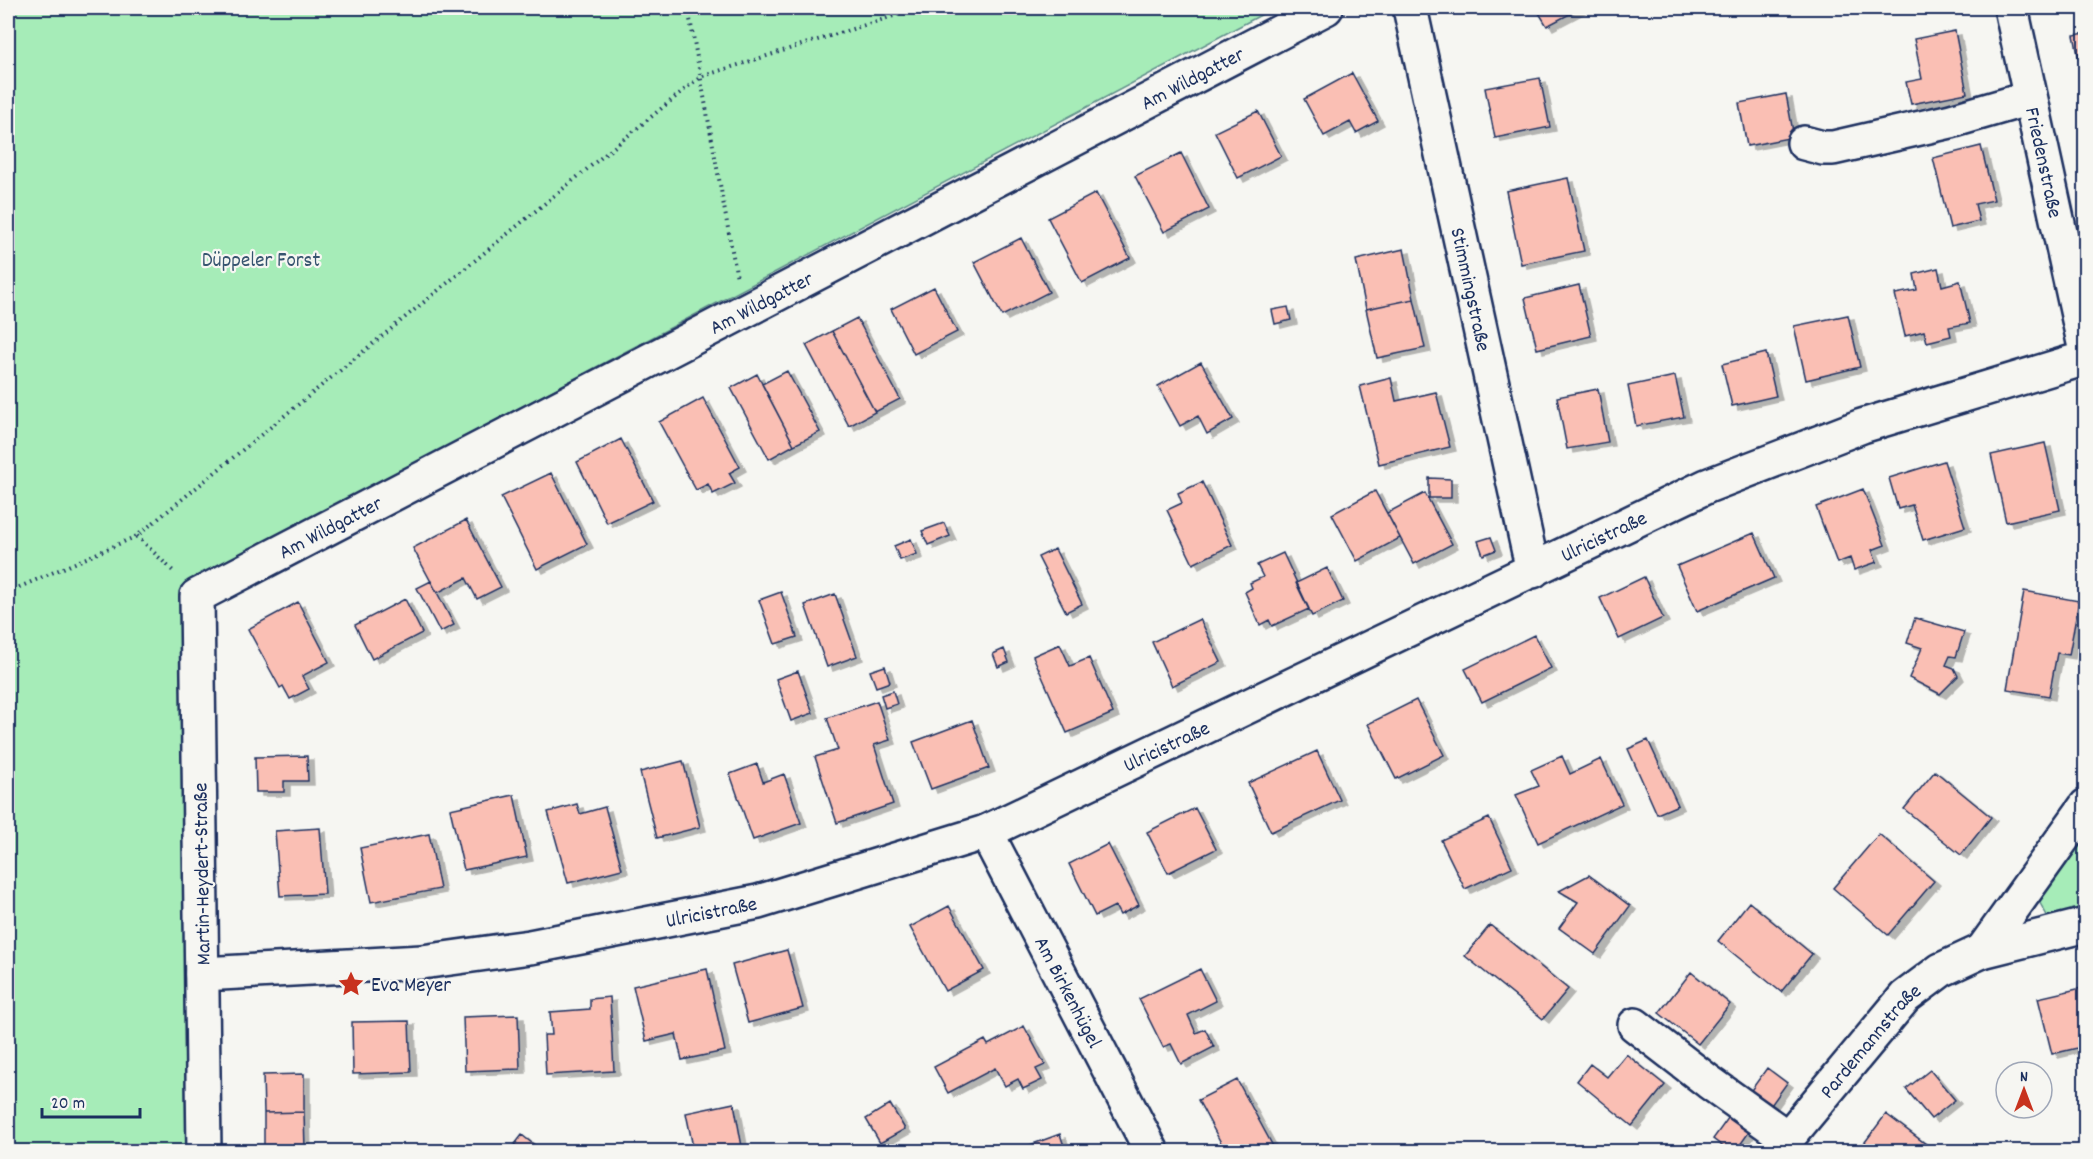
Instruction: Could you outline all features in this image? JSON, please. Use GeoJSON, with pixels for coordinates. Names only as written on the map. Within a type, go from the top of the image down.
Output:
{"type":"FeatureCollection","features":[{"type":"Feature","properties":{"kind":"street","name":"Am Wildgatter"},"geometry":{"type":"LineString","coordinates":[[197,596],[1326,8]]}},
{"type":"Feature","properties":{"kind":"street","name":"Stimmingstraße"},"geometry":{"type":"LineString","coordinates":[[1410,8],[1533,571]]}},
{"type":"Feature","properties":{"kind":"street","name":"Friedenstraße"},"geometry":{"type":"LineString","coordinates":[[2011,8],[2085,352]]}},
{"type":"Feature","properties":{"kind":"street"},"geometry":{"type":"LineString","coordinates":[[1804,143],[1833,148],[1951,121],[2030,98]]}},
{"type":"Feature","properties":{"kind":"street","name":"Ulricistraße"},"geometry":{"type":"LineString","coordinates":[[202,974],[422,962],[530,948],[758,902],[986,832],[1707,486],[1862,426],[2085,358]]}},
{"type":"Feature","properties":{"kind":"street","name":"Martin-Heydert-Straße"},"geometry":{"type":"LineString","coordinates":[[197,596],[204,1152]]}},
{"type":"Feature","properties":{"kind":"street","name":"Pardemannstraße"},"geometry":{"type":"LineString","coordinates":[[1982,951],[2085,806]]}},
{"type":"Feature","properties":{"kind":"street","name":"Am Birkenhügel"},"geometry":{"type":"LineString","coordinates":[[986,832],[1152,1152]]}},
{"type":"Feature","properties":{"kind":"street","name":"Pardemannstraße"},"geometry":{"type":"LineString","coordinates":[[1781,1144],[1905,997],[1941,970],[1982,951],[2085,925]]}},
{"type":"Feature","properties":{"kind":"street"},"geometry":{"type":"LineString","coordinates":[[1635,1025],[1709,1082],[1781,1144]]}},
{"type":"Feature","properties":{"kind":"path"},"geometry":{"type":"LineString","coordinates":[[688,8],[744,311]]}},
{"type":"Feature","properties":{"kind":"path"},"geometry":{"type":"LineString","coordinates":[[8,592],[137,536],[700,77],[919,8]]}},
{"type":"Feature","properties":{"kind":"path"},"geometry":{"type":"LineString","coordinates":[[137,536],[197,596]]}},
{"type":"Feature","properties":{"kind":"green space","name":"Düppeler Forst"},"geometry":{"type":"Polygon","coordinates":[[[8,8],[1274,8],[181,587],[186,1152],[8,1151],[8,8]]]}},
{"type":"Feature","properties":{"kind":"green space"},"geometry":{"type":"Polygon","coordinates":[[[2085,834],[2085,915],[2052,924],[2037,898],[2085,834]]]}},
{"type":"Feature","properties":{"kind":"building"},"geometry":{"type":"Polygon","coordinates":[[[1536,8],[1581,8],[1547,26],[1536,8]]]}},
{"type":"Feature","properties":{"kind":"building"},"geometry":{"type":"Polygon","coordinates":[[[1955,31],[1967,93],[1911,104],[1906,82],[1922,79],[1914,39],[1955,31]]]}},
{"type":"Feature","properties":{"kind":"building"},"geometry":{"type":"Polygon","coordinates":[[[2086,33],[2086,79],[2083,79],[2074,35],[2086,33]]]}},
{"type":"Feature","properties":{"kind":"building"},"geometry":{"type":"Polygon","coordinates":[[[1352,73],[1378,121],[1356,133],[1350,122],[1324,136],[1304,99],[1352,73]]]}},
{"type":"Feature","properties":{"kind":"building"},"geometry":{"type":"Polygon","coordinates":[[[1540,78],[1550,127],[1495,138],[1485,88],[1540,78]]]}},
{"type":"Feature","properties":{"kind":"building"},"geometry":{"type":"Polygon","coordinates":[[[1786,94],[1794,137],[1747,146],[1739,103],[1786,94]]]}},
{"type":"Feature","properties":{"kind":"building"},"geometry":{"type":"Polygon","coordinates":[[[1258,111],[1281,156],[1238,178],[1215,132],[1258,111]]]}},
{"type":"Feature","properties":{"kind":"building"},"geometry":{"type":"Polygon","coordinates":[[[1981,146],[1994,200],[1975,204],[1979,221],[1950,228],[1933,158],[1981,146]]]}},
{"type":"Feature","properties":{"kind":"building"},"geometry":{"type":"Polygon","coordinates":[[[1181,153],[1209,209],[1164,232],[1135,176],[1181,153]]]}},
{"type":"Feature","properties":{"kind":"building"},"geometry":{"type":"Polygon","coordinates":[[[1568,178],[1584,251],[1521,264],[1506,191],[1568,178]]]}},
{"type":"Feature","properties":{"kind":"building"},"geometry":{"type":"Polygon","coordinates":[[[1096,193],[1130,258],[1082,283],[1048,218],[1096,193]]]}},
{"type":"Feature","properties":{"kind":"building"},"geometry":{"type":"Polygon","coordinates":[[[1021,238],[1049,292],[1002,316],[974,262],[1021,238]]]}},
{"type":"Feature","properties":{"kind":"building"},"geometry":{"type":"Polygon","coordinates":[[[1404,249],[1414,299],[1366,309],[1356,260],[1404,249]]]}},
{"type":"Feature","properties":{"kind":"building"},"geometry":{"type":"Polygon","coordinates":[[[1938,268],[1942,286],[1960,281],[1970,323],[1949,327],[1951,336],[1927,342],[1924,331],[1905,336],[1895,294],[1917,290],[1914,274],[1938,268]]]}},
{"type":"Feature","properties":{"kind":"building"},"geometry":{"type":"Polygon","coordinates":[[[1579,285],[1591,336],[1537,349],[1525,298],[1579,285]]]}},
{"type":"Feature","properties":{"kind":"building"},"geometry":{"type":"Polygon","coordinates":[[[934,287],[957,332],[914,354],[891,309],[934,287]]]}},
{"type":"Feature","properties":{"kind":"building"},"geometry":{"type":"Polygon","coordinates":[[[1414,299],[1425,348],[1377,358],[1366,309],[1414,299]]]}},
{"type":"Feature","properties":{"kind":"building"},"geometry":{"type":"Polygon","coordinates":[[[1288,307],[1291,320],[1275,324],[1272,310],[1288,307]]]}},
{"type":"Feature","properties":{"kind":"building"},"geometry":{"type":"Polygon","coordinates":[[[1848,315],[1860,367],[1806,380],[1794,326],[1848,315]]]}},
{"type":"Feature","properties":{"kind":"building"},"geometry":{"type":"Polygon","coordinates":[[[857,318],[900,399],[875,412],[832,331],[857,318]]]}},
{"type":"Feature","properties":{"kind":"building"},"geometry":{"type":"Polygon","coordinates":[[[832,331],[875,412],[849,426],[806,345],[832,331]]]}},
{"type":"Feature","properties":{"kind":"building"},"geometry":{"type":"Polygon","coordinates":[[[1766,353],[1776,396],[1732,406],[1722,364],[1766,353]]]}},
{"type":"Feature","properties":{"kind":"building"},"geometry":{"type":"Polygon","coordinates":[[[1201,362],[1233,419],[1207,434],[1198,416],[1180,426],[1158,386],[1201,362]]]}},
{"type":"Feature","properties":{"kind":"building"},"geometry":{"type":"Polygon","coordinates":[[[787,371],[820,432],[794,445],[762,384],[787,371]]]}},
{"type":"Feature","properties":{"kind":"building"},"geometry":{"type":"Polygon","coordinates":[[[757,374],[794,445],[769,459],[731,388],[757,374]]]}},
{"type":"Feature","properties":{"kind":"building"},"geometry":{"type":"Polygon","coordinates":[[[1675,376],[1684,417],[1636,426],[1628,386],[1675,376]]]}},
{"type":"Feature","properties":{"kind":"building"},"geometry":{"type":"Polygon","coordinates":[[[1391,378],[1396,401],[1436,392],[1450,447],[1379,464],[1360,386],[1391,378]]]}},
{"type":"Feature","properties":{"kind":"building"},"geometry":{"type":"Polygon","coordinates":[[[1598,389],[1608,442],[1567,449],[1557,397],[1598,389]]]}},
{"type":"Feature","properties":{"kind":"building"},"geometry":{"type":"Polygon","coordinates":[[[703,398],[740,467],[729,473],[735,483],[713,494],[708,484],[696,490],[659,422],[703,398]]]}},
{"type":"Feature","properties":{"kind":"building"},"geometry":{"type":"Polygon","coordinates":[[[621,439],[653,501],[607,523],[577,462],[621,439]]]}},
{"type":"Feature","properties":{"kind":"building"},"geometry":{"type":"Polygon","coordinates":[[[2045,443],[2060,510],[2006,522],[1991,455],[2045,443]]]}},
{"type":"Feature","properties":{"kind":"building"},"geometry":{"type":"Polygon","coordinates":[[[1944,461],[1965,527],[1923,540],[1912,505],[1898,509],[1889,478],[1944,461]]]}},
{"type":"Feature","properties":{"kind":"building"},"geometry":{"type":"Polygon","coordinates":[[[551,473],[587,544],[537,569],[501,497],[551,473]]]}},
{"type":"Feature","properties":{"kind":"building"},"geometry":{"type":"Polygon","coordinates":[[[1429,478],[1451,479],[1451,498],[1429,498],[1429,478]]]}},
{"type":"Feature","properties":{"kind":"building"},"geometry":{"type":"Polygon","coordinates":[[[1202,482],[1232,545],[1193,564],[1167,510],[1182,503],[1178,493],[1202,482]]]}},
{"type":"Feature","properties":{"kind":"building"},"geometry":{"type":"Polygon","coordinates":[[[1863,489],[1885,545],[1872,550],[1877,562],[1854,570],[1850,558],[1837,563],[1816,507],[1863,489]]]}},
{"type":"Feature","properties":{"kind":"building"},"geometry":{"type":"Polygon","coordinates":[[[1375,491],[1400,538],[1357,561],[1332,514],[1375,491]]]}},
{"type":"Feature","properties":{"kind":"building"},"geometry":{"type":"Polygon","coordinates":[[[1425,493],[1452,544],[1414,564],[1387,513],[1425,493]]]}},
{"type":"Feature","properties":{"kind":"building"},"geometry":{"type":"Polygon","coordinates":[[[466,520],[501,587],[477,599],[466,578],[437,593],[413,548],[466,520]]]}},
{"type":"Feature","properties":{"kind":"building"},"geometry":{"type":"Polygon","coordinates":[[[944,523],[950,536],[928,545],[922,531],[944,523]]]}},
{"type":"Feature","properties":{"kind":"building"},"geometry":{"type":"Polygon","coordinates":[[[1754,533],[1774,578],[1697,611],[1677,566],[1754,533]]]}},
{"type":"Feature","properties":{"kind":"building"},"geometry":{"type":"Polygon","coordinates":[[[1491,537],[1496,550],[1483,555],[1478,541],[1491,537]]]}},
{"type":"Feature","properties":{"kind":"building"},"geometry":{"type":"Polygon","coordinates":[[[911,539],[917,554],[900,560],[894,546],[911,539]]]}},
{"type":"Feature","properties":{"kind":"building"},"geometry":{"type":"Polygon","coordinates":[[[1055,549],[1082,604],[1066,612],[1038,557],[1055,549]]]}},
{"type":"Feature","properties":{"kind":"building"},"geometry":{"type":"Polygon","coordinates":[[[1283,553],[1309,609],[1272,626],[1269,620],[1260,625],[1245,592],[1252,588],[1250,583],[1263,577],[1257,565],[1283,553]]]}},
{"type":"Feature","properties":{"kind":"building"},"geometry":{"type":"Polygon","coordinates":[[[1327,568],[1343,601],[1312,616],[1296,583],[1327,568]]]}},
{"type":"Feature","properties":{"kind":"building"},"geometry":{"type":"Polygon","coordinates":[[[1644,577],[1663,618],[1619,639],[1600,598],[1644,577]]]}},
{"type":"Feature","properties":{"kind":"building"},"geometry":{"type":"Polygon","coordinates":[[[431,581],[454,625],[440,632],[417,588],[431,581]]]}},
{"type":"Feature","properties":{"kind":"building"},"geometry":{"type":"Polygon","coordinates":[[[2024,591],[2079,601],[2069,655],[2057,653],[2049,696],[2007,689],[2024,591]]]}},
{"type":"Feature","properties":{"kind":"building"},"geometry":{"type":"Polygon","coordinates":[[[781,592],[797,637],[775,644],[759,600],[781,592]]]}},
{"type":"Feature","properties":{"kind":"building"},"geometry":{"type":"Polygon","coordinates":[[[835,594],[857,656],[827,667],[805,605],[835,594]]]}},
{"type":"Feature","properties":{"kind":"building"},"geometry":{"type":"Polygon","coordinates":[[[405,599],[422,633],[372,659],[355,625],[405,599]]]}},
{"type":"Feature","properties":{"kind":"building"},"geometry":{"type":"Polygon","coordinates":[[[298,602],[329,662],[302,676],[309,689],[290,699],[283,686],[280,688],[248,629],[298,602]]]}},
{"type":"Feature","properties":{"kind":"building"},"geometry":{"type":"Polygon","coordinates":[[[1915,618],[1964,632],[1956,657],[1950,656],[1946,665],[1954,668],[1958,676],[1940,694],[1909,678],[1922,648],[1907,643],[1915,618]]]}},
{"type":"Feature","properties":{"kind":"building"},"geometry":{"type":"Polygon","coordinates":[[[1200,619],[1221,662],[1172,686],[1152,642],[1200,619]]]}},
{"type":"Feature","properties":{"kind":"building"},"geometry":{"type":"Polygon","coordinates":[[[1534,635],[1551,668],[1482,702],[1465,669],[1534,635]]]}},
{"type":"Feature","properties":{"kind":"building"},"geometry":{"type":"Polygon","coordinates":[[[1060,644],[1070,666],[1089,658],[1113,713],[1067,733],[1033,656],[1060,644]]]}},
{"type":"Feature","properties":{"kind":"building"},"geometry":{"type":"Polygon","coordinates":[[[1004,649],[1009,662],[998,667],[993,654],[1004,649]]]}},
{"type":"Feature","properties":{"kind":"building"},"geometry":{"type":"Polygon","coordinates":[[[885,666],[890,682],[876,687],[870,671],[885,666]]]}},
{"type":"Feature","properties":{"kind":"building"},"geometry":{"type":"Polygon","coordinates":[[[798,671],[813,713],[791,721],[776,679],[798,671]]]}},
{"type":"Feature","properties":{"kind":"building"},"geometry":{"type":"Polygon","coordinates":[[[893,691],[897,704],[885,708],[881,695],[893,691]]]}},
{"type":"Feature","properties":{"kind":"building"},"geometry":{"type":"Polygon","coordinates":[[[1416,700],[1444,755],[1396,779],[1368,724],[1416,700]]]}},
{"type":"Feature","properties":{"kind":"building"},"geometry":{"type":"Polygon","coordinates":[[[877,701],[890,740],[874,745],[893,804],[837,823],[815,757],[838,750],[827,718],[877,701]]]}},
{"type":"Feature","properties":{"kind":"building"},"geometry":{"type":"Polygon","coordinates":[[[972,720],[989,768],[931,789],[913,742],[972,720]]]}},
{"type":"Feature","properties":{"kind":"building"},"geometry":{"type":"Polygon","coordinates":[[[1648,740],[1678,805],[1657,814],[1628,749],[1648,740]]]}},
{"type":"Feature","properties":{"kind":"building"},"geometry":{"type":"Polygon","coordinates":[[[1317,751],[1340,800],[1271,832],[1248,783],[1317,751]]]}},
{"type":"Feature","properties":{"kind":"building"},"geometry":{"type":"Polygon","coordinates":[[[307,756],[308,781],[284,781],[284,792],[256,792],[255,757],[307,756]]]}},
{"type":"Feature","properties":{"kind":"building"},"geometry":{"type":"Polygon","coordinates":[[[1562,756],[1570,774],[1601,759],[1622,804],[1538,843],[1516,795],[1539,786],[1531,770],[1562,756]]]}},
{"type":"Feature","properties":{"kind":"building"},"geometry":{"type":"Polygon","coordinates":[[[683,761],[700,827],[657,838],[640,772],[683,761]]]}},
{"type":"Feature","properties":{"kind":"building"},"geometry":{"type":"Polygon","coordinates":[[[757,764],[763,782],[784,774],[801,823],[753,840],[730,774],[757,764]]]}},
{"type":"Feature","properties":{"kind":"building"},"geometry":{"type":"Polygon","coordinates":[[[1935,771],[1991,817],[1961,855],[1904,809],[1935,771]]]}},
{"type":"Feature","properties":{"kind":"building"},"geometry":{"type":"Polygon","coordinates":[[[514,795],[527,857],[464,870],[450,809],[514,795]]]}},
{"type":"Feature","properties":{"kind":"building"},"geometry":{"type":"Polygon","coordinates":[[[577,804],[580,814],[605,807],[622,869],[568,883],[548,812],[577,804]]]}},
{"type":"Feature","properties":{"kind":"building"},"geometry":{"type":"Polygon","coordinates":[[[1195,808],[1216,849],[1168,873],[1147,832],[1195,808]]]}},
{"type":"Feature","properties":{"kind":"building"},"geometry":{"type":"Polygon","coordinates":[[[1489,818],[1512,867],[1465,889],[1441,840],[1489,818]]]}},
{"type":"Feature","properties":{"kind":"building"},"geometry":{"type":"Polygon","coordinates":[[[320,828],[325,894],[280,896],[275,831],[320,828]]]}},
{"type":"Feature","properties":{"kind":"building"},"geometry":{"type":"Polygon","coordinates":[[[429,834],[440,889],[371,902],[360,848],[429,834]]]}},
{"type":"Feature","properties":{"kind":"building"},"geometry":{"type":"Polygon","coordinates":[[[1879,834],[1934,881],[1888,935],[1833,888],[1879,834]]]}},
{"type":"Feature","properties":{"kind":"building"},"geometry":{"type":"Polygon","coordinates":[[[1108,844],[1139,905],[1120,915],[1115,906],[1095,916],[1069,864],[1108,844]]]}},
{"type":"Feature","properties":{"kind":"building"},"geometry":{"type":"Polygon","coordinates":[[[1589,875],[1630,906],[1595,954],[1559,928],[1578,902],[1559,891],[1589,875]]]}},
{"type":"Feature","properties":{"kind":"building"},"geometry":{"type":"Polygon","coordinates":[[[1749,902],[1812,954],[1781,992],[1718,941],[1749,902]]]}},
{"type":"Feature","properties":{"kind":"building"},"geometry":{"type":"Polygon","coordinates":[[[949,906],[984,970],[945,991],[910,927],[949,906]]]}},
{"type":"Feature","properties":{"kind":"building"},"geometry":{"type":"Polygon","coordinates":[[[1490,925],[1568,989],[1543,1019],[1465,956],[1490,925]]]}},
{"type":"Feature","properties":{"kind":"building"},"geometry":{"type":"Polygon","coordinates":[[[787,950],[803,1008],[748,1023],[732,965],[787,950]]]}},
{"type":"Feature","properties":{"kind":"building"},"geometry":{"type":"Polygon","coordinates":[[[707,969],[725,1051],[682,1060],[676,1034],[646,1041],[633,986],[707,969]]]}},
{"type":"Feature","properties":{"kind":"building"},"geometry":{"type":"Polygon","coordinates":[[[1200,969],[1216,1001],[1188,1015],[1196,1033],[1205,1029],[1214,1047],[1181,1064],[1171,1044],[1163,1047],[1139,999],[1200,969]]]}},
{"type":"Feature","properties":{"kind":"building"},"geometry":{"type":"Polygon","coordinates":[[[1691,972],[1730,1004],[1698,1044],[1659,1013],[1691,972]]]}},
{"type":"Feature","properties":{"kind":"building"},"geometry":{"type":"Polygon","coordinates":[[[2086,987],[2086,1046],[2052,1054],[2038,998],[2086,987]]]}},
{"type":"Feature","properties":{"kind":"building"},"geometry":{"type":"Polygon","coordinates":[[[610,997],[614,1071],[546,1075],[544,1035],[552,1035],[550,1012],[590,1009],[590,999],[610,997]]]}},
{"type":"Feature","properties":{"kind":"building"},"geometry":{"type":"Polygon","coordinates":[[[518,1015],[520,1069],[465,1071],[463,1017],[518,1015]]]}},
{"type":"Feature","properties":{"kind":"building"},"geometry":{"type":"Polygon","coordinates":[[[409,1021],[411,1072],[353,1074],[352,1022],[409,1021]]]}},
{"type":"Feature","properties":{"kind":"building"},"geometry":{"type":"Polygon","coordinates":[[[1024,1026],[1045,1065],[1036,1069],[1042,1080],[1023,1089],[1018,1079],[1005,1086],[995,1068],[948,1093],[934,1067],[985,1040],[988,1045],[1024,1026]]]}},
{"type":"Feature","properties":{"kind":"building"},"geometry":{"type":"Polygon","coordinates":[[[1626,1054],[1665,1085],[1632,1126],[1577,1081],[1590,1064],[1607,1077],[1626,1054]]]}},
{"type":"Feature","properties":{"kind":"building"},"geometry":{"type":"Polygon","coordinates":[[[1767,1068],[1787,1083],[1769,1108],[1749,1093],[1767,1068]]]}},
{"type":"Feature","properties":{"kind":"building"},"geometry":{"type":"Polygon","coordinates":[[[1930,1070],[1955,1100],[1931,1119],[1906,1089],[1930,1070]]]}},
{"type":"Feature","properties":{"kind":"building"},"geometry":{"type":"Polygon","coordinates":[[[304,1074],[304,1112],[264,1113],[263,1075],[304,1074]]]}},
{"type":"Feature","properties":{"kind":"building"},"geometry":{"type":"Polygon","coordinates":[[[1237,1080],[1275,1150],[1272,1152],[1226,1152],[1198,1100],[1237,1080]]]}},
{"type":"Feature","properties":{"kind":"building"},"geometry":{"type":"Polygon","coordinates":[[[734,1103],[743,1152],[694,1152],[686,1113],[734,1103]]]}},
{"type":"Feature","properties":{"kind":"building"},"geometry":{"type":"Polygon","coordinates":[[[890,1104],[905,1129],[880,1143],[866,1119],[890,1104]]]}},
{"type":"Feature","properties":{"kind":"building"},"geometry":{"type":"Polygon","coordinates":[[[304,1112],[305,1150],[264,1151],[264,1113],[304,1112]]]}},
{"type":"Feature","properties":{"kind":"building"},"geometry":{"type":"Polygon","coordinates":[[[1731,1114],[1752,1128],[1735,1152],[1730,1152],[1713,1139],[1731,1114]]]}},
{"type":"Feature","properties":{"kind":"building"},"geometry":{"type":"Polygon","coordinates":[[[1886,1114],[1931,1148],[1928,1152],[1861,1152],[1859,1150],[1886,1114]]]}},
{"type":"Feature","properties":{"kind":"building"},"geometry":{"type":"Polygon","coordinates":[[[1060,1134],[1066,1152],[1011,1152],[1060,1134]]]}},
{"type":"Feature","properties":{"kind":"building"},"geometry":{"type":"Polygon","coordinates":[[[522,1135],[539,1149],[537,1152],[516,1152],[512,1148],[522,1135]]]}},
{"type":"Feature","properties":{"kind":"place","name":"Eva Meyer"},"geometry":{"type":"Point","coordinates":[351,984]}}]}
